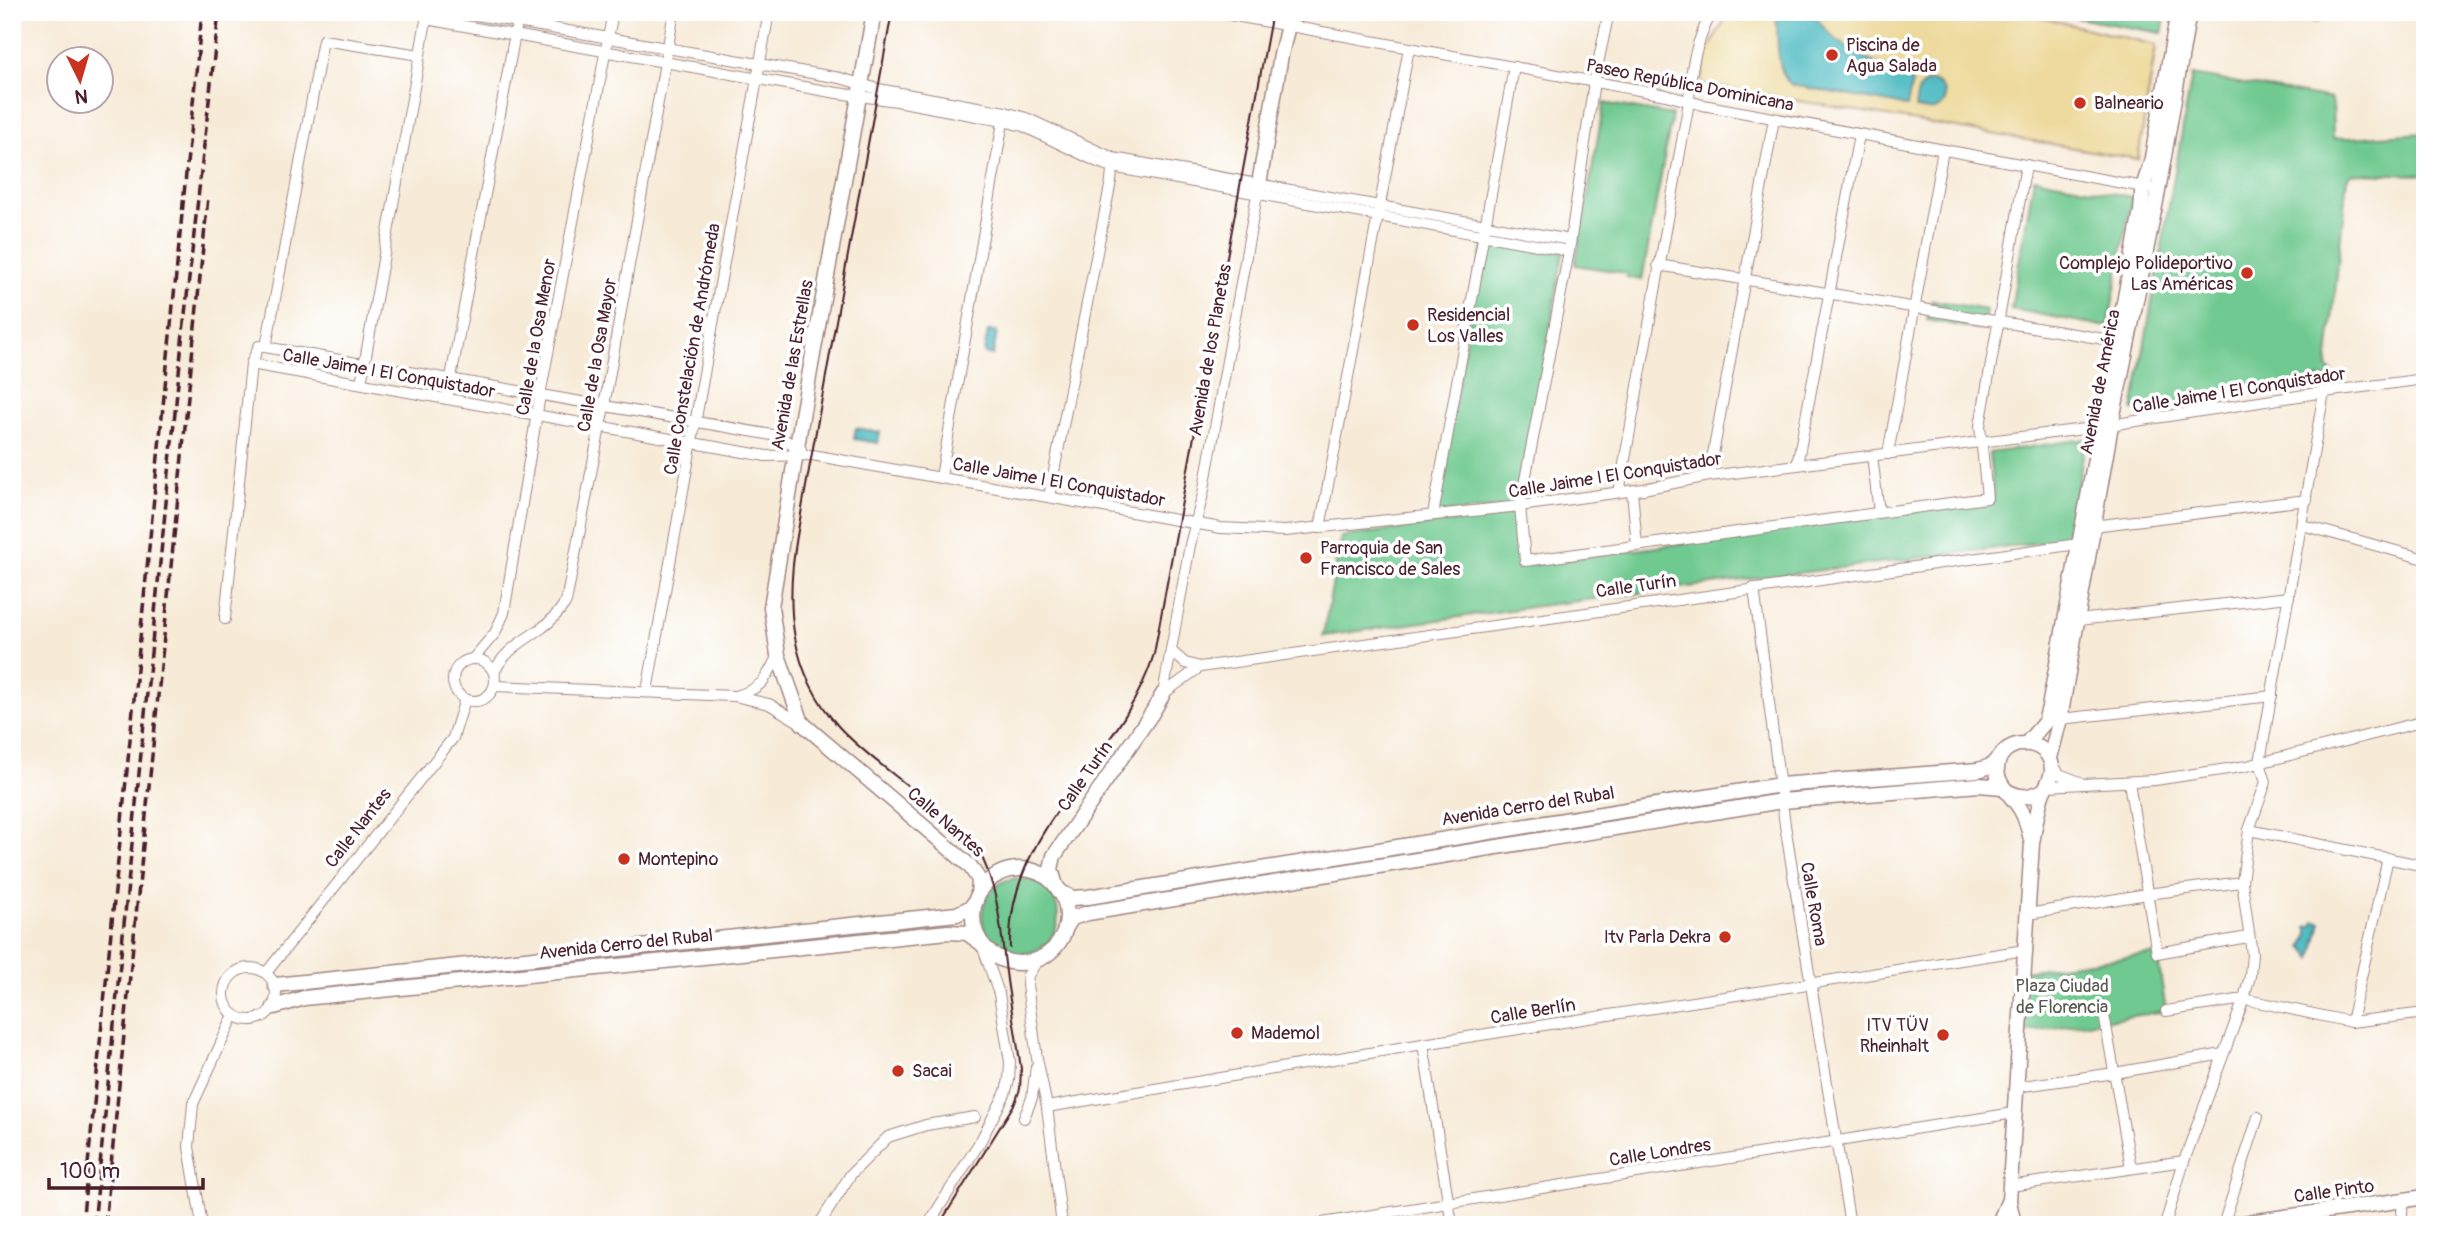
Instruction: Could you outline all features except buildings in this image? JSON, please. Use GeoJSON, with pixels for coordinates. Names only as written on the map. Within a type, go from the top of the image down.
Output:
{"type":"FeatureCollection","features":[{"type":"Feature","properties":{"kind":"street"},"geometry":{"type":"LineString","coordinates":[[459,12],[518,18],[608,37],[840,78],[860,90]]}},
{"type":"Feature","properties":{"kind":"street","name":"Calle de la Osa Menor"},"geometry":{"type":"LineString","coordinates":[[473,659],[495,634],[504,613],[540,395],[613,12]]}},
{"type":"Feature","properties":{"kind":"street","name":"Calle de la Osa Mayor"},"geometry":{"type":"LineString","coordinates":[[494,673],[499,662],[517,644],[555,618],[566,602],[674,12]]}},
{"type":"Feature","properties":{"kind":"street","name":"Calle Constelación de Andrómeda"},"geometry":{"type":"LineString","coordinates":[[647,691],[769,12]]}},
{"type":"Feature","properties":{"kind":"street","name":"Avenida de las Estrellas"},"geometry":{"type":"LineString","coordinates":[[802,723],[779,655],[771,607],[874,12]]}},
{"type":"Feature","properties":{"kind":"street","name":"Paseo República Dominicana"},"geometry":{"type":"LineString","coordinates":[[1214,12],[1290,19],[1409,48],[2158,191]]}},
{"type":"Feature","properties":{"kind":"street"},"geometry":{"type":"LineString","coordinates":[[1609,12],[1594,82],[1569,245],[1520,506],[1525,561],[1987,499],[1980,426],[2026,165]]}},
{"type":"Feature","properties":{"kind":"street"},"geometry":{"type":"LineString","coordinates":[[1619,492],[1689,102],[1694,59],[1699,35],[1712,12]]}},
{"type":"Feature","properties":{"kind":"street","name":"Avenida de América"},"geometry":{"type":"LineString","coordinates":[[2050,760],[2060,719],[2093,526],[2116,341],[2178,12]]}},
{"type":"Feature","properties":{"kind":"street","name":"Avenida de América"},"geometry":{"type":"LineString","coordinates":[[2027,743],[2045,722],[2049,708],[2078,544],[2158,191],[2189,12]]}},
{"type":"Feature","properties":{"kind":"street"},"geometry":{"type":"LineString","coordinates":[[361,383],[427,15],[605,52],[758,79],[860,90],[1004,116],[1098,162],[1113,162],[1569,245]]}},
{"type":"Feature","properties":{"kind":"street"},"geometry":{"type":"LineString","coordinates":[[447,399],[518,18]]}},
{"type":"Feature","properties":{"kind":"street","name":"Avenida de los Planetas"},"geometry":{"type":"LineString","coordinates":[[1163,694],[1195,523],[1203,494],[1281,55],[1290,19]]}},
{"type":"Feature","properties":{"kind":"street"},"geometry":{"type":"LineString","coordinates":[[225,620],[251,364],[263,347],[323,40],[420,55]]}},
{"type":"Feature","properties":{"kind":"street"},"geometry":{"type":"LineString","coordinates":[[1320,528],[1409,48]]}},
{"type":"Feature","properties":{"kind":"street"},"geometry":{"type":"LineString","coordinates":[[1433,515],[1514,67]]}},
{"type":"Feature","properties":{"kind":"street"},"geometry":{"type":"LineString","coordinates":[[941,477],[1004,116]]}},
{"type":"Feature","properties":{"kind":"street"},"geometry":{"type":"LineString","coordinates":[[1709,476],[1774,119]]}},
{"type":"Feature","properties":{"kind":"street"},"geometry":{"type":"LineString","coordinates":[[1797,466],[1859,135]]}},
{"type":"Feature","properties":{"kind":"street"},"geometry":{"type":"LineString","coordinates":[[1888,454],[1943,150]]}},
{"type":"Feature","properties":{"kind":"street"},"geometry":{"type":"LineString","coordinates":[[1049,497],[1113,162]]}},
{"type":"Feature","properties":{"kind":"street"},"geometry":{"type":"LineString","coordinates":[[1658,265],[2116,341]]}},
{"type":"Feature","properties":{"kind":"street","name":"Calle Jaime I El Conquistador"},"geometry":{"type":"LineString","coordinates":[[263,347],[778,436],[796,451]]}},
{"type":"Feature","properties":{"kind":"street","name":"Calle Jaime I El Conquistador"},"geometry":{"type":"LineString","coordinates":[[251,364],[766,456],[796,451],[1221,528],[1285,531],[1520,506],[1632,491],[1709,476],[2106,426],[2425,379]]}},
{"type":"Feature","properties":{"kind":"street"},"geometry":{"type":"LineString","coordinates":[[2165,1225],[2184,1161],[2250,976],[2252,954],[2242,882],[2249,830],[2266,782],[2260,763],[2324,392]]}},
{"type":"Feature","properties":{"kind":"street"},"geometry":{"type":"LineString","coordinates":[[1872,456],[1879,512]]}},
{"type":"Feature","properties":{"kind":"street"},"geometry":{"type":"LineString","coordinates":[[1632,491],[1637,546]]}},
{"type":"Feature","properties":{"kind":"street"},"geometry":{"type":"LineString","coordinates":[[2093,526],[2307,500]]}},
{"type":"Feature","properties":{"kind":"street"},"geometry":{"type":"LineString","coordinates":[[2302,525],[2425,559]]}},
{"type":"Feature","properties":{"kind":"street","name":"Calle Turín"},"geometry":{"type":"LineString","coordinates":[[1058,889],[1052,875],[1054,856],[1163,694],[1200,667],[2078,544]]}},
{"type":"Feature","properties":{"kind":"street","name":"Calle Roma"},"geometry":{"type":"LineString","coordinates":[[1754,588],[1782,801],[1850,1225]]}},
{"type":"Feature","properties":{"kind":"street"},"geometry":{"type":"LineString","coordinates":[[2078,620],[2289,597]]}},
{"type":"Feature","properties":{"kind":"street"},"geometry":{"type":"LineString","coordinates":[[1171,651],[1185,663],[1200,667]]}},
{"type":"Feature","properties":{"kind":"street","name":"Calle Nantes"},"geometry":{"type":"LineString","coordinates":[[734,696],[753,691],[763,684],[779,655]]}},
{"type":"Feature","properties":{"kind":"street"},"geometry":{"type":"LineString","coordinates":[[473,659],[484,662],[494,673],[495,686],[488,696],[482,699],[465,699],[455,688],[454,675],[460,665],[473,659]]}},
{"type":"Feature","properties":{"kind":"street","name":"Calle Nantes"},"geometry":{"type":"LineString","coordinates":[[495,686],[734,696],[769,705],[802,723],[970,866],[979,880],[977,898]]}},
{"type":"Feature","properties":{"kind":"street"},"geometry":{"type":"LineString","coordinates":[[2060,719],[2272,696]]}},
{"type":"Feature","properties":{"kind":"street","name":"Calle Nantes"},"geometry":{"type":"LineString","coordinates":[[271,979],[453,738],[465,699]]}},
{"type":"Feature","properties":{"kind":"street"},"geometry":{"type":"LineString","coordinates":[[2005,789],[2022,797],[2031,796],[2045,788],[2084,783],[2129,782],[2260,763],[2425,721]]}},
{"type":"Feature","properties":{"kind":"street"},"geometry":{"type":"LineString","coordinates":[[2032,843],[2021,811],[1999,780],[1997,770],[2002,754],[2009,747],[2027,743],[2039,746],[2059,774],[2084,783]]}},
{"type":"Feature","properties":{"kind":"street","name":"Avenida Cerro del Rubal"},"geometry":{"type":"LineString","coordinates":[[1058,889],[1072,898],[1088,897],[1780,785],[1978,770],[1991,765],[2002,754]]}},
{"type":"Feature","properties":{"kind":"street"},"geometry":{"type":"LineString","coordinates":[[2014,1225],[2009,1194],[2032,843],[2037,811],[2052,771],[2050,760]]}},
{"type":"Feature","properties":{"kind":"street"},"geometry":{"type":"LineString","coordinates":[[2129,782],[2157,953],[2248,937]]}},
{"type":"Feature","properties":{"kind":"street","name":"Avenida Cerro del Rubal"},"geometry":{"type":"LineString","coordinates":[[1065,929],[1072,918],[1088,913],[1782,801],[1979,785],[2005,789]]}},
{"type":"Feature","properties":{"kind":"street"},"geometry":{"type":"LineString","coordinates":[[2249,830],[2425,866]]}},
{"type":"Feature","properties":{"kind":"street"},"geometry":{"type":"LineString","coordinates":[[2351,1022],[2388,858]]}},
{"type":"Feature","properties":{"kind":"street"},"geometry":{"type":"LineString","coordinates":[[928,1225],[985,1133],[1005,1094],[1009,1080],[1010,1062],[999,994],[974,924],[977,898],[991,879],[1001,873],[1015,870],[1039,874],[1058,889],[1066,914],[1065,929],[1055,947],[1038,960],[1027,979],[1062,1225]]}},
{"type":"Feature","properties":{"kind":"street"},"geometry":{"type":"LineString","coordinates":[[2028,914],[2147,894],[2242,882]]}},
{"type":"Feature","properties":{"kind":"street","name":"Avenida Cerro del Rubal"},"geometry":{"type":"LineString","coordinates":[[271,979],[957,914],[971,907],[977,898]]}},
{"type":"Feature","properties":{"kind":"street","name":"Avenida Cerro del Rubal"},"geometry":{"type":"LineString","coordinates":[[274,1007],[304,998],[955,931],[967,933],[982,944]]}},
{"type":"Feature","properties":{"kind":"street"},"geometry":{"type":"LineString","coordinates":[[982,944],[1004,960],[1038,960]]}},
{"type":"Feature","properties":{"kind":"street","name":"Calle Berlín"},"geometry":{"type":"LineString","coordinates":[[1047,1107],[1423,1044],[2025,950]]}},
{"type":"Feature","properties":{"kind":"street"},"geometry":{"type":"LineString","coordinates":[[248,968],[271,979],[277,996],[274,1007],[261,1019],[252,1021],[234,1015],[225,1000],[227,983],[232,975],[248,968]]}},
{"type":"Feature","properties":{"kind":"street"},"geometry":{"type":"LineString","coordinates":[[2166,1011],[2244,999],[2351,1022],[2425,1013]]}},
{"type":"Feature","properties":{"kind":"street"},"geometry":{"type":"LineString","coordinates":[[202,1225],[189,1147],[193,1104],[234,1015]]}},
{"type":"Feature","properties":{"kind":"street"},"geometry":{"type":"LineString","coordinates":[[2105,1020],[2131,1168]]}},
{"type":"Feature","properties":{"kind":"street"},"geometry":{"type":"LineString","coordinates":[[1423,1044],[1452,1225]]}},
{"type":"Feature","properties":{"kind":"street"},"geometry":{"type":"LineString","coordinates":[[2016,1087],[2223,1054]]}},
{"type":"Feature","properties":{"kind":"street"},"geometry":{"type":"LineString","coordinates":[[1024,1118],[1032,1098],[1037,1058]]}},
{"type":"Feature","properties":{"kind":"street","name":"Calle Londres"},"geometry":{"type":"LineString","coordinates":[[1310,1225],[2014,1113]]}},
{"type":"Feature","properties":{"kind":"street"},"geometry":{"type":"LineString","coordinates":[[819,1225],[851,1174],[888,1137],[926,1125],[995,1114]]}},
{"type":"Feature","properties":{"kind":"street"},"geometry":{"type":"LineString","coordinates":[[975,1117],[984,1125],[985,1133]]}},
{"type":"Feature","properties":{"kind":"street"},"geometry":{"type":"LineString","coordinates":[[2223,1225],[2258,1117]]}},
{"type":"Feature","properties":{"kind":"street"},"geometry":{"type":"LineString","coordinates":[[2009,1194],[2131,1168],[2184,1161]]}},
{"type":"Feature","properties":{"kind":"street"},"geometry":{"type":"LineString","coordinates":[[1998,1225],[2009,1194]]}},
{"type":"Feature","properties":{"kind":"street","name":"Calle Pinto"},"geometry":{"type":"LineString","coordinates":[[2229,1225],[2425,1197]]}},
{"type":"Feature","properties":{"kind":"street"},"geometry":{"type":"LineString","coordinates":[[2400,1225],[2403,1201]]}},
{"type":"Feature","properties":{"kind":"green space"},"geometry":{"type":"Polygon","coordinates":[[[2043,12],[2166,12],[2162,33],[2043,12]]]}},
{"type":"Feature","properties":{"kind":"green space"},"geometry":{"type":"Polygon","coordinates":[[[2215,12],[2329,12],[2317,22],[2257,14],[2215,12]]]}},
{"type":"Feature","properties":{"kind":"green space","name":"Complejo Polideportivo Las Américas"},"geometry":{"type":"Polygon","coordinates":[[[2192,75],[2332,99],[2333,139],[2425,133],[2425,175],[2353,173],[2347,178],[2327,368],[2333,373],[2330,377],[2133,410],[2192,75]]]}},
{"type":"Feature","properties":{"kind":"green space"},"geometry":{"type":"Polygon","coordinates":[[[1604,103],[1672,115],[1642,280],[1626,277],[1626,273],[1575,265],[1604,103]]]}},
{"type":"Feature","properties":{"kind":"green space"},"geometry":{"type":"Polygon","coordinates":[[[2034,178],[2132,197],[2108,327],[2011,309],[2034,178]]]}},
{"type":"Feature","properties":{"kind":"green space"},"geometry":{"type":"Polygon","coordinates":[[[1485,234],[1564,249],[1519,505],[1434,515],[1485,234]]]}},
{"type":"Feature","properties":{"kind":"green space"},"geometry":{"type":"Polygon","coordinates":[[[1932,300],[1986,310],[1982,330],[1927,320],[1932,300]]]}},
{"type":"Feature","properties":{"kind":"green space"},"geometry":{"type":"Polygon","coordinates":[[[2086,439],[2068,539],[1323,636],[1341,537],[1516,513],[1522,566],[1994,499],[1989,453],[2086,439]]]}},
{"type":"Feature","properties":{"kind":"green space"},"geometry":{"type":"Polygon","coordinates":[[[1020,878],[1034,881],[1047,889],[1055,902],[1058,916],[1055,930],[1047,943],[1034,951],[1020,954],[1006,951],[993,943],[985,930],[982,916],[985,902],[993,889],[1006,881],[1020,878]]]}},
{"type":"Feature","properties":{"kind":"green space","name":"Plaza Ciudad de Florencia"},"geometry":{"type":"Polygon","coordinates":[[[2157,953],[2166,1011],[2020,1033],[2024,971],[2157,953]]]}},
{"type":"Feature","properties":{"kind":"sand"},"geometry":{"type":"Polygon","coordinates":[[[1729,12],[2018,12],[2156,45],[2138,159],[1701,84],[1706,54],[1729,12]]]}},
{"type":"Feature","properties":{"kind":"water"},"geometry":{"type":"Polygon","coordinates":[[[1776,12],[1812,12],[1831,35],[1853,52],[1878,65],[1906,74],[1912,83],[1907,106],[1792,85],[1780,63],[1776,12]]]}},
{"type":"Feature","properties":{"kind":"water"},"geometry":{"type":"Polygon","coordinates":[[[1931,81],[1942,88],[1945,102],[1935,110],[1915,108],[1920,88],[1931,81]]]}},
{"type":"Feature","properties":{"kind":"water"},"geometry":{"type":"Polygon","coordinates":[[[988,331],[997,332],[993,355],[984,353],[988,331]]]}},
{"type":"Feature","properties":{"kind":"water"},"geometry":{"type":"Polygon","coordinates":[[[856,428],[880,432],[878,443],[854,439],[856,428]]]}},
{"type":"Feature","properties":{"kind":"water"},"geometry":{"type":"Polygon","coordinates":[[[2315,921],[2321,922],[2312,958],[2303,947],[2309,934],[2307,927],[2314,925],[2315,921]]]}},
{"type":"Feature","properties":{"kind":"tram line"},"geometry":{"type":"LineString","coordinates":[[892,12],[797,536],[791,587],[795,636],[801,660],[822,706],[856,744],[964,832],[978,850],[995,896],[1021,1069],[1020,1089],[1015,1103],[939,1225]]}},
{"type":"Feature","properties":{"kind":"tram line"},"geometry":{"type":"LineString","coordinates":[[1010,948],[1014,905],[1026,866],[1045,830],[1117,728],[1138,693],[1154,654],[1272,12]]}},
{"type":"Feature","properties":{"kind":"railway"},"geometry":{"type":"LineString","coordinates":[[82,1225],[202,12]]}},
{"type":"Feature","properties":{"kind":"railway"},"geometry":{"type":"LineString","coordinates":[[94,1225],[183,332],[219,12]]}},
{"type":"Feature","properties":{"kind":"railway"},"geometry":{"type":"LineString","coordinates":[[105,1225],[208,197]]}},
{"type":"Feature","properties":{"kind":"place","name":"Piscina de Agua Salada"},"geometry":{"type":"Point","coordinates":[1832,55]}},
{"type":"Feature","properties":{"kind":"place","name":"Balneario"},"geometry":{"type":"Point","coordinates":[2080,103]}},
{"type":"Feature","properties":{"kind":"place","name":"Complejo Polideportivo Las Américas"},"geometry":{"type":"Point","coordinates":[2247,273]}},
{"type":"Feature","properties":{"kind":"place","name":"Residencial Los Valles"},"geometry":{"type":"Point","coordinates":[1413,325]}},
{"type":"Feature","properties":{"kind":"place","name":"Parroquia de San Francisco de Sales"},"geometry":{"type":"Point","coordinates":[1306,558]}},
{"type":"Feature","properties":{"kind":"place","name":"Montepino"},"geometry":{"type":"Point","coordinates":[624,859]}},
{"type":"Feature","properties":{"kind":"place","name":"Itv Parla Dekra"},"geometry":{"type":"Point","coordinates":[1725,937]}},
{"type":"Feature","properties":{"kind":"place","name":"Mademol"},"geometry":{"type":"Point","coordinates":[1237,1033]}},
{"type":"Feature","properties":{"kind":"place","name":"ITV TÜV Rheinhalt"},"geometry":{"type":"Point","coordinates":[1943,1035]}},
{"type":"Feature","properties":{"kind":"place","name":"Sacai"},"geometry":{"type":"Point","coordinates":[898,1071]}}]}
